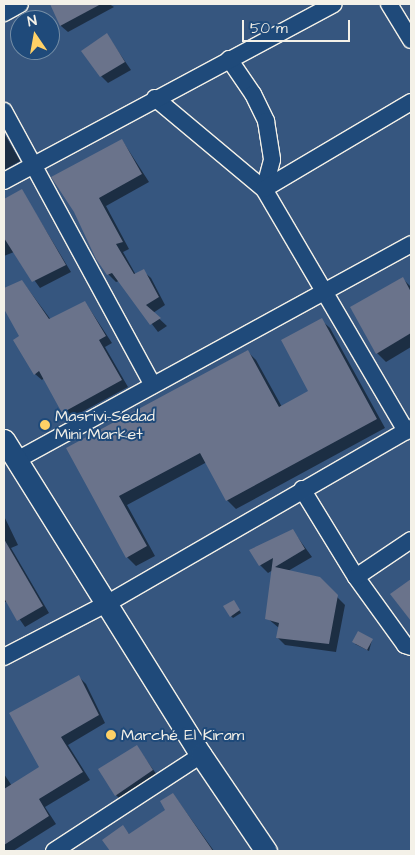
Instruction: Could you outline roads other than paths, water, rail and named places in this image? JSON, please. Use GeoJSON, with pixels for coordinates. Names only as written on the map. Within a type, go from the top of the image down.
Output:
{"type":"FeatureCollection","features":[{"type":"Feature","properties":{"kind":"street"},"geometry":{"type":"LineString","coordinates":[[4,13],[20,4]]}},
{"type":"Feature","properties":{"kind":"street"},"geometry":{"type":"LineString","coordinates":[[4,182],[32,164],[334,4]]}},
{"type":"Feature","properties":{"kind":"street"},"geometry":{"type":"LineString","coordinates":[[389,4],[411,40]]}},
{"type":"Feature","properties":{"kind":"street"},"geometry":{"type":"LineString","coordinates":[[230,59],[253,94],[266,121],[272,160],[264,189]]}},
{"type":"Feature","properties":{"kind":"street"},"geometry":{"type":"LineString","coordinates":[[4,657],[108,603],[302,489],[409,429],[324,294],[264,189],[155,98]]}},
{"type":"Feature","properties":{"kind":"street"},"geometry":{"type":"LineString","coordinates":[[264,189],[411,102]]}},
{"type":"Feature","properties":{"kind":"street"},"geometry":{"type":"LineString","coordinates":[[4,111],[152,384]]}},
{"type":"Feature","properties":{"kind":"street"},"geometry":{"type":"LineString","coordinates":[[17,460],[152,384],[324,294],[411,244]]}},
{"type":"Feature","properties":{"kind":"street"},"geometry":{"type":"LineString","coordinates":[[4,440],[56,525],[108,603],[201,755],[266,851]]}},
{"type":"Feature","properties":{"kind":"street"},"geometry":{"type":"LineString","coordinates":[[302,489],[356,577],[405,645],[411,647]]}},
{"type":"Feature","properties":{"kind":"street"},"geometry":{"type":"LineString","coordinates":[[356,577],[411,540]]}},
{"type":"Feature","properties":{"kind":"street"},"geometry":{"type":"LineString","coordinates":[[54,851],[75,846],[201,755]]}},
{"type":"Feature","properties":{"kind":"place","name":"Masrivi-Sedad Mini Market"},"geometry":{"type":"Point","coordinates":[45,425]}},
{"type":"Feature","properties":{"kind":"place","name":"Marché El Kiram"},"geometry":{"type":"Point","coordinates":[111,735]}}]}
